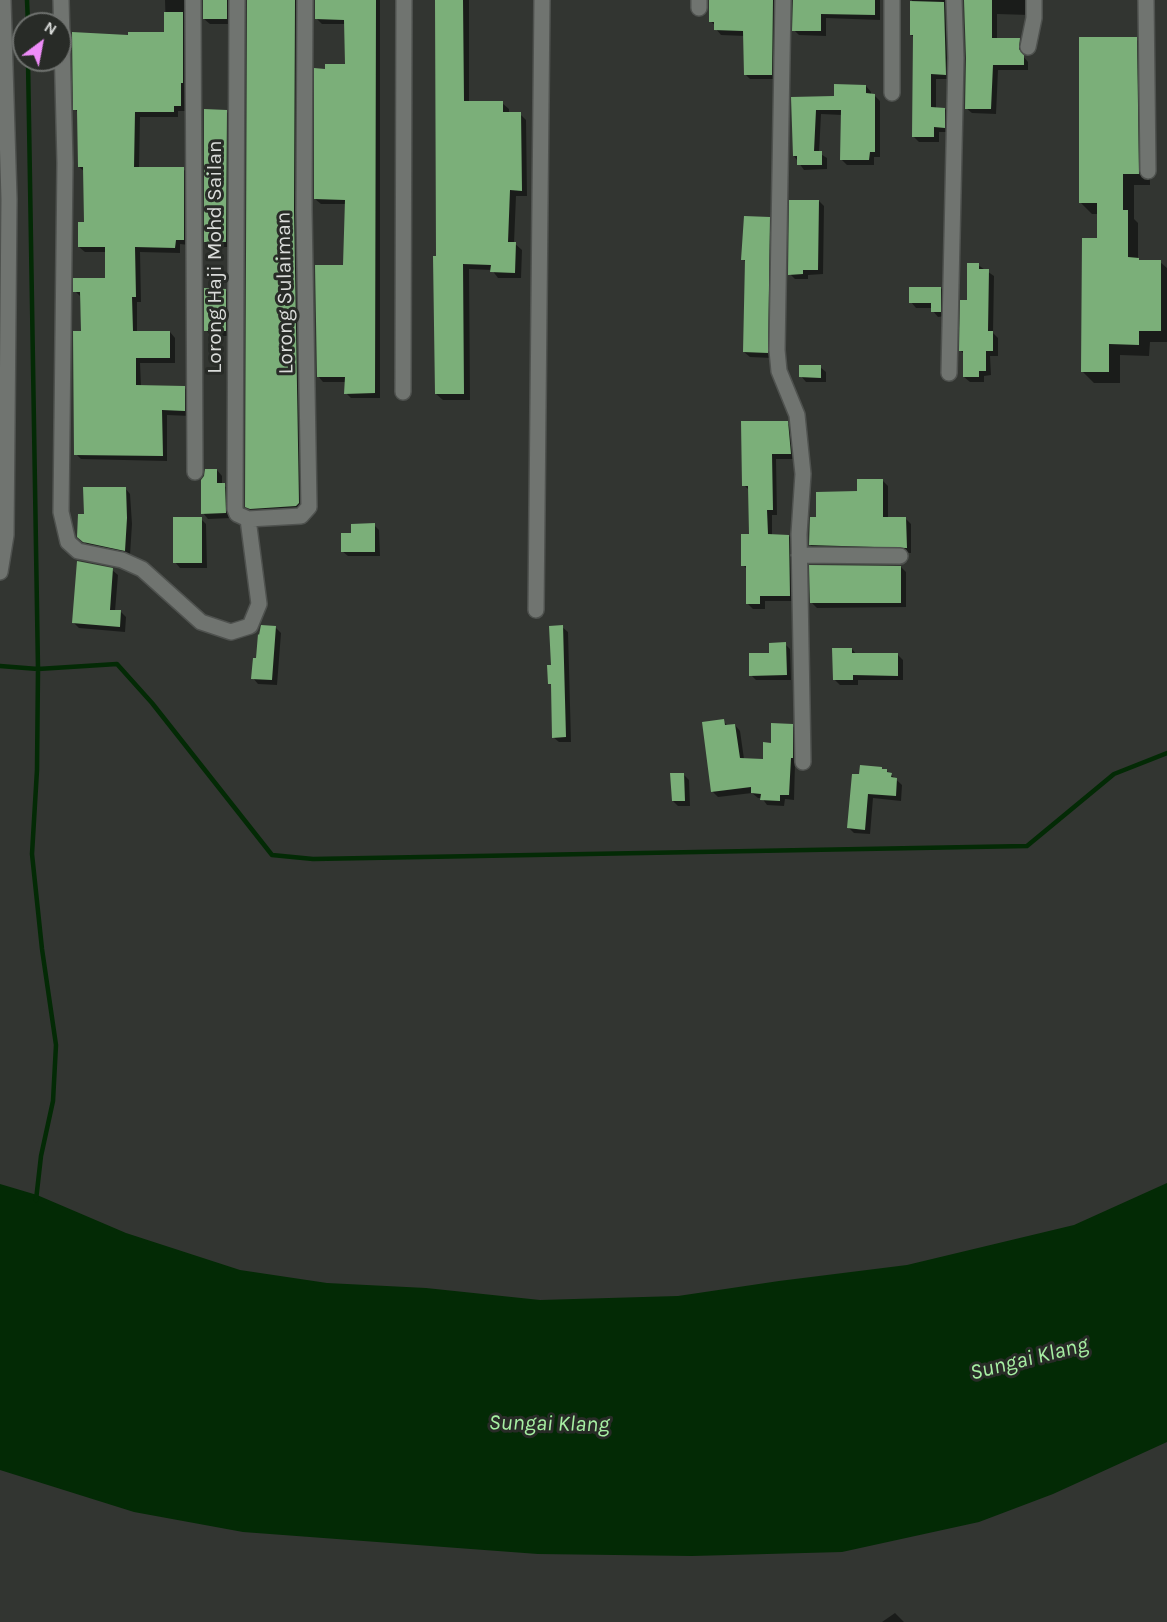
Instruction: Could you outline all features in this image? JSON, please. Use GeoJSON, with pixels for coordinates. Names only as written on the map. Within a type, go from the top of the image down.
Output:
{"type":"FeatureCollection","features":[{"type":"Feature","properties":{"kind":"street"},"geometry":{"type":"LineString","coordinates":[[0,572],[6,535],[3,0]]}},
{"type":"Feature","properties":{"kind":"street","name":"Lorong Haji Mohd Sailan"},"geometry":{"type":"LineString","coordinates":[[61,0],[65,163],[61,512],[68,542],[78,551],[122,560],[142,569],[201,622],[231,632],[250,626],[259,604],[243,517],[235,509],[237,0]]}},
{"type":"Feature","properties":{"kind":"street"},"geometry":{"type":"LineString","coordinates":[[193,0],[195,472]]}},
{"type":"Feature","properties":{"kind":"street","name":"Lorong Sulaiman"},"geometry":{"type":"LineString","coordinates":[[243,517],[301,516],[309,507],[304,210],[304,0]]}},
{"type":"Feature","properties":{"kind":"street"},"geometry":{"type":"LineString","coordinates":[[403,392],[404,0]]}},
{"type":"Feature","properties":{"kind":"street"},"geometry":{"type":"LineString","coordinates":[[536,610],[542,0]]}},
{"type":"Feature","properties":{"kind":"street"},"geometry":{"type":"LineString","coordinates":[[783,0],[777,350],[779,371],[796,415],[803,474],[799,555],[803,762]]}},
{"type":"Feature","properties":{"kind":"street"},"geometry":{"type":"LineString","coordinates":[[892,0],[892,93]]}},
{"type":"Feature","properties":{"kind":"street"},"geometry":{"type":"LineString","coordinates":[[949,373],[956,58],[954,0]]}},
{"type":"Feature","properties":{"kind":"street"},"geometry":{"type":"LineString","coordinates":[[1028,47],[1034,18],[1034,0]]}},
{"type":"Feature","properties":{"kind":"street"},"geometry":{"type":"LineString","coordinates":[[1146,0],[1148,171]]}},
{"type":"Feature","properties":{"kind":"street"},"geometry":{"type":"LineString","coordinates":[[799,555],[900,556]]}},
{"type":"Feature","properties":{"kind":"water","name":"Sungai Klang"},"geometry":{"type":"Polygon","coordinates":[[[1167,1183],[1167,1442],[1053,1494],[979,1522],[842,1552],[692,1556],[538,1554],[243,1532],[134,1512],[0,1470],[0,1184],[37,1195],[126,1233],[240,1270],[327,1283],[426,1288],[540,1300],[678,1296],[907,1265],[1074,1225],[1167,1183]]]}},
{"type":"Feature","properties":{"kind":"building"},"geometry":{"type":"Polygon","coordinates":[[[203,0],[227,0],[227,19],[203,19],[203,0]]]}},
{"type":"Feature","properties":{"kind":"building"},"geometry":{"type":"Polygon","coordinates":[[[247,0],[295,0],[294,210],[299,503],[296,506],[250,509],[245,507],[247,0]]]}},
{"type":"Feature","properties":{"kind":"building"},"geometry":{"type":"Polygon","coordinates":[[[315,0],[376,0],[375,393],[344,394],[345,377],[317,377],[315,265],[343,265],[345,200],[314,199],[314,68],[325,69],[325,64],[345,64],[344,20],[315,19],[315,0]]]}},
{"type":"Feature","properties":{"kind":"building"},"geometry":{"type":"Polygon","coordinates":[[[435,0],[463,0],[464,101],[503,101],[503,112],[521,112],[522,191],[510,190],[508,242],[516,242],[515,273],[490,272],[491,265],[463,264],[464,394],[435,394],[433,256],[436,256],[435,0]]]}},
{"type":"Feature","properties":{"kind":"building"},"geometry":{"type":"Polygon","coordinates":[[[709,0],[773,0],[772,75],[744,75],[743,31],[714,30],[714,22],[709,22],[709,0]]]}},
{"type":"Feature","properties":{"kind":"building"},"geometry":{"type":"Polygon","coordinates":[[[793,0],[875,0],[875,15],[821,14],[821,31],[792,31],[793,0]]]}},
{"type":"Feature","properties":{"kind":"building"},"geometry":{"type":"Polygon","coordinates":[[[964,0],[992,0],[992,38],[1020,38],[1019,49],[1024,55],[1024,65],[993,65],[991,109],[965,109],[964,0]]]}},
{"type":"Feature","properties":{"kind":"building"},"geometry":{"type":"Polygon","coordinates":[[[910,1],[944,2],[946,75],[931,74],[931,107],[945,108],[945,128],[934,127],[934,137],[912,137],[913,35],[910,35],[910,1]]]}},
{"type":"Feature","properties":{"kind":"building"},"geometry":{"type":"Polygon","coordinates":[[[164,12],[183,12],[181,106],[174,106],[174,112],[135,112],[134,167],[184,167],[184,240],[176,240],[175,248],[135,247],[136,297],[132,297],[133,331],[170,331],[170,358],[136,358],[136,385],[185,386],[185,411],[162,410],[163,456],[74,455],[73,331],[81,331],[80,292],[73,292],[73,278],[105,278],[105,247],[78,247],[78,222],[84,222],[83,167],[78,167],[77,110],[73,110],[72,32],[128,35],[128,32],[164,32],[164,12]]]}},
{"type":"Feature","properties":{"kind":"building"},"geometry":{"type":"Polygon","coordinates":[[[1079,37],[1137,37],[1139,174],[1123,174],[1123,210],[1128,210],[1128,257],[1139,258],[1139,260],[1161,260],[1161,331],[1139,331],[1139,345],[1109,344],[1109,372],[1081,372],[1082,238],[1097,238],[1097,203],[1079,203],[1079,37]]]}},
{"type":"Feature","properties":{"kind":"building"},"geometry":{"type":"Polygon","coordinates":[[[834,84],[866,85],[866,93],[875,94],[875,152],[870,152],[869,160],[840,160],[841,110],[816,110],[814,151],[822,151],[822,165],[797,165],[797,156],[793,156],[791,97],[834,96],[834,84]]]}},
{"type":"Feature","properties":{"kind":"building"},"geometry":{"type":"Polygon","coordinates":[[[204,109],[227,110],[226,242],[204,242],[204,109]]]}},
{"type":"Feature","properties":{"kind":"building"},"geometry":{"type":"Polygon","coordinates":[[[789,200],[819,200],[818,270],[803,270],[803,274],[788,275],[789,200]]]}},
{"type":"Feature","properties":{"kind":"building"},"geometry":{"type":"Polygon","coordinates":[[[744,216],[770,217],[768,353],[743,352],[745,260],[741,260],[744,216]]]}},
{"type":"Feature","properties":{"kind":"building"},"geometry":{"type":"Polygon","coordinates":[[[967,263],[979,263],[979,269],[989,269],[988,331],[993,331],[993,351],[986,351],[986,371],[979,371],[979,377],[963,377],[963,351],[959,351],[960,300],[967,300],[967,263]]]}},
{"type":"Feature","properties":{"kind":"building"},"geometry":{"type":"Polygon","coordinates":[[[909,287],[941,287],[941,312],[931,312],[931,303],[909,303],[909,287]]]}},
{"type":"Feature","properties":{"kind":"building"},"geometry":{"type":"Polygon","coordinates":[[[204,288],[226,289],[226,331],[204,331],[204,288]]]}},
{"type":"Feature","properties":{"kind":"building"},"geometry":{"type":"Polygon","coordinates":[[[799,365],[821,365],[821,378],[799,377],[799,365]]]}},
{"type":"Feature","properties":{"kind":"building"},"geometry":{"type":"Polygon","coordinates":[[[741,421],[788,421],[791,454],[772,454],[773,510],[767,510],[768,534],[789,535],[790,596],[760,596],[760,604],[746,604],[746,566],[741,566],[741,534],[749,534],[748,486],[742,486],[741,421]]]}},
{"type":"Feature","properties":{"kind":"building"},"geometry":{"type":"Polygon","coordinates":[[[205,469],[217,469],[217,483],[225,483],[226,513],[201,514],[201,480],[205,469]]]}},
{"type":"Feature","properties":{"kind":"building"},"geometry":{"type":"Polygon","coordinates":[[[857,479],[883,479],[883,517],[906,517],[907,548],[809,545],[810,517],[816,517],[816,492],[857,491],[857,479]]]}},
{"type":"Feature","properties":{"kind":"building"},"geometry":{"type":"Polygon","coordinates":[[[83,487],[126,487],[125,551],[83,542],[77,537],[78,514],[84,514],[83,487]]]}},
{"type":"Feature","properties":{"kind":"building"},"geometry":{"type":"Polygon","coordinates":[[[173,517],[202,517],[202,563],[173,563],[173,517]]]}},
{"type":"Feature","properties":{"kind":"building"},"geometry":{"type":"Polygon","coordinates":[[[375,523],[375,552],[341,552],[341,533],[351,533],[351,524],[375,523]]]}},
{"type":"Feature","properties":{"kind":"building"},"geometry":{"type":"Polygon","coordinates":[[[77,561],[113,568],[110,610],[121,610],[120,627],[72,623],[77,561]]]}},
{"type":"Feature","properties":{"kind":"building"},"geometry":{"type":"Polygon","coordinates":[[[809,565],[901,566],[901,603],[810,603],[809,565]]]}},
{"type":"Feature","properties":{"kind":"building"},"geometry":{"type":"Polygon","coordinates":[[[261,625],[276,626],[272,680],[251,679],[253,658],[256,658],[261,625]]]}},
{"type":"Feature","properties":{"kind":"building"},"geometry":{"type":"Polygon","coordinates":[[[563,625],[566,737],[552,738],[551,684],[548,684],[547,665],[551,665],[549,626],[563,625]]]}},
{"type":"Feature","properties":{"kind":"building"},"geometry":{"type":"Polygon","coordinates":[[[786,642],[787,675],[749,676],[749,653],[769,653],[769,643],[786,642]]]}},
{"type":"Feature","properties":{"kind":"building"},"geometry":{"type":"Polygon","coordinates":[[[832,648],[852,648],[852,653],[898,653],[898,676],[853,675],[853,680],[833,680],[832,648]]]}},
{"type":"Feature","properties":{"kind":"building"},"geometry":{"type":"Polygon","coordinates":[[[724,719],[725,725],[735,724],[740,758],[763,759],[763,742],[771,743],[771,723],[793,724],[793,758],[791,758],[789,795],[780,795],[780,801],[760,800],[761,794],[751,793],[751,787],[711,792],[702,722],[724,719]]]}},
{"type":"Feature","properties":{"kind":"building"},"geometry":{"type":"Polygon","coordinates":[[[860,765],[882,767],[892,773],[891,777],[897,778],[896,796],[868,794],[865,830],[847,828],[852,774],[859,774],[860,765]]]}},
{"type":"Feature","properties":{"kind":"building"},"geometry":{"type":"Polygon","coordinates":[[[670,773],[684,773],[685,801],[672,801],[670,773]]]}},
{"type":"Feature","properties":{"kind":"waterway"},"geometry":{"type":"LineString","coordinates":[[27,0],[28,12]]}},
{"type":"Feature","properties":{"kind":"waterway"},"geometry":{"type":"LineString","coordinates":[[28,72],[38,669],[37,770],[32,854],[42,949],[56,1045],[53,1101],[41,1156],[36,1200]]}},
{"type":"Feature","properties":{"kind":"waterway"},"geometry":{"type":"LineString","coordinates":[[0,666],[38,669],[117,664],[152,703],[272,855],[313,859],[1027,846],[1114,774],[1167,753]]}}]}
